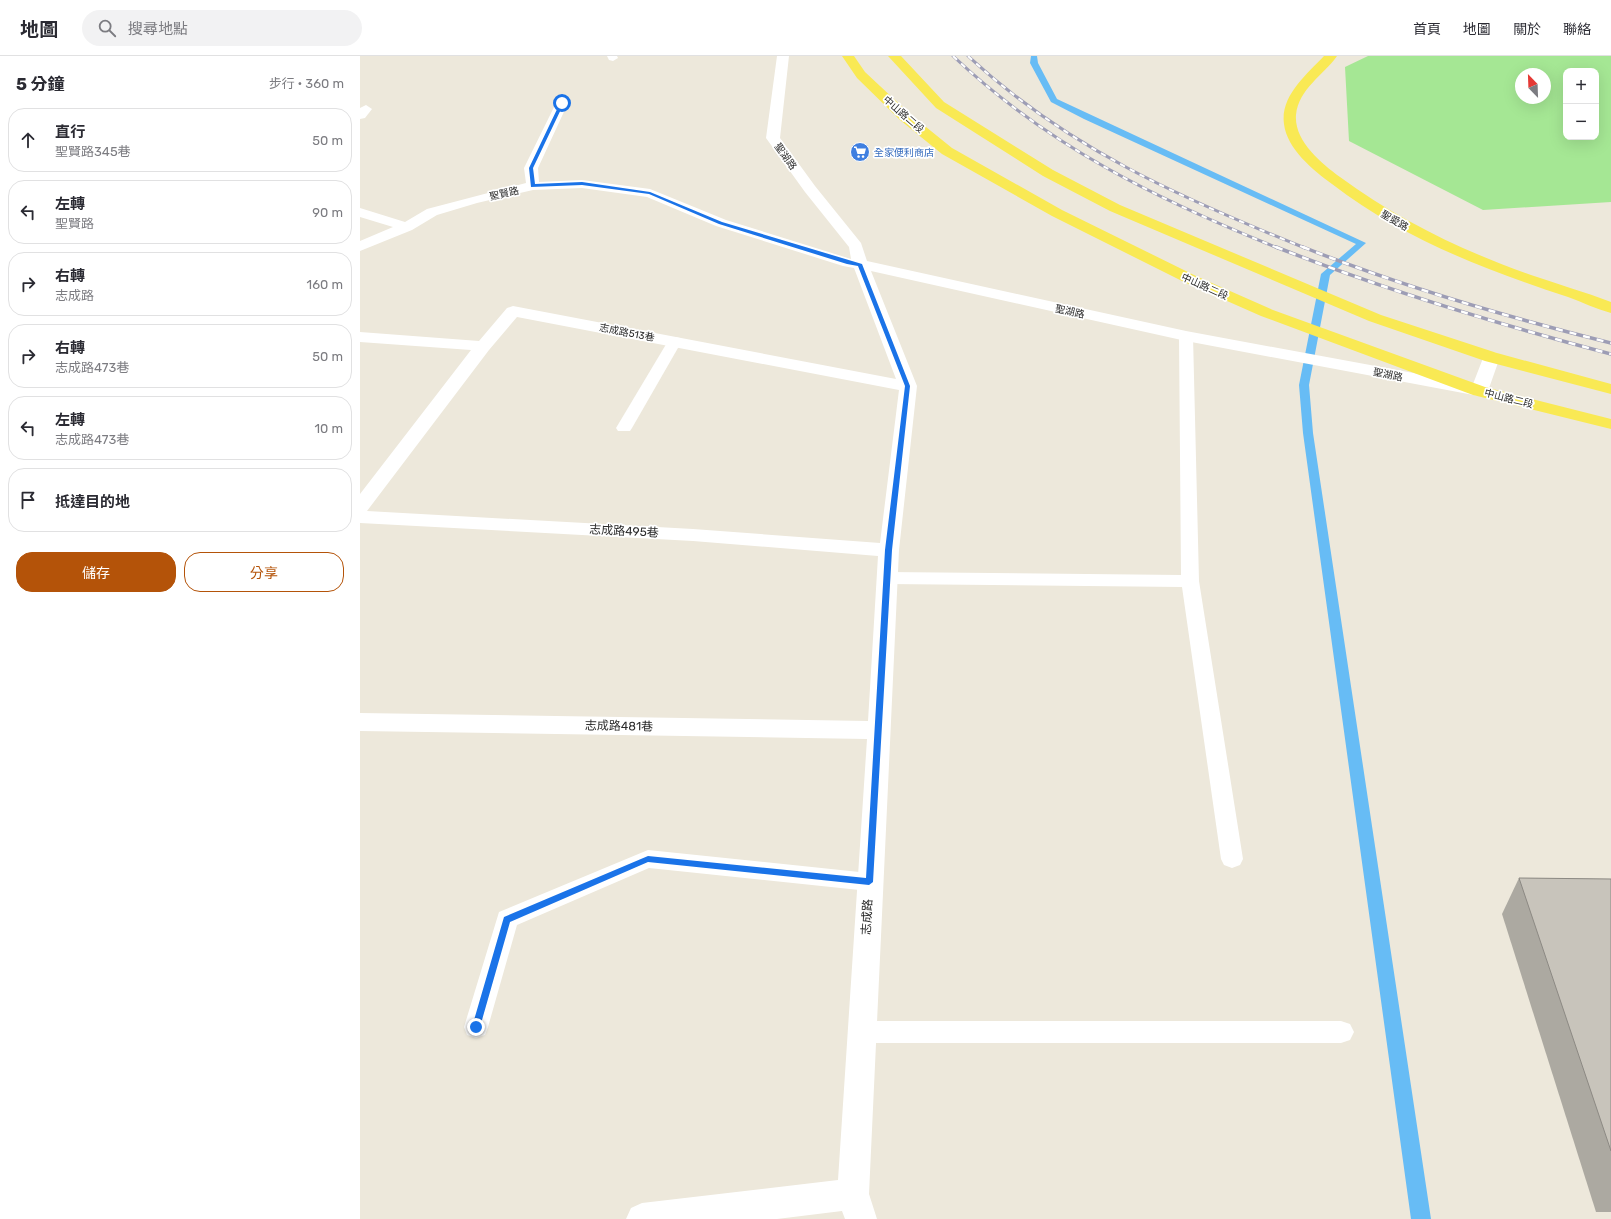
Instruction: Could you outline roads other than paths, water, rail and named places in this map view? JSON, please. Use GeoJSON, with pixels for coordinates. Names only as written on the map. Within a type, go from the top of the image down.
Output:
{"type":"FeatureCollection","features":[{"type":"Feature","properties":{"kind":"main road","name":"中山路二段"},"geometry":{"type":"LineString","coordinates":[[848,56],[861,75],[905,117],[947,151],[1057,213],[1190,279],[1267,313],[1479,391],[1611,424]]}},
{"type":"Feature","properties":{"kind":"main road"},"geometry":{"type":"LineString","coordinates":[[894,56],[940,105],[1014,152],[1115,208],[1375,318],[1490,357],[1611,389]]}},
{"type":"Feature","properties":{"kind":"main road","name":"聖愛路"},"geometry":{"type":"LineString","coordinates":[[1331,56],[1307,80],[1294,100],[1290,116],[1292,129],[1299,145],[1316,165],[1372,207],[1417,232],[1454,250],[1516,274],[1609,306]]}},
{"type":"Feature","properties":{"kind":"street","name":"聖湖路"},"geometry":{"type":"LineString","coordinates":[[783,56],[773,138],[810,189],[856,246],[860,264],[1186,336],[1479,391]]}},
{"type":"Feature","properties":{"kind":"street"},"geometry":{"type":"LineString","coordinates":[[533,186],[531,168],[562,103]]}},
{"type":"Feature","properties":{"kind":"street","name":"聖賢路"},"geometry":{"type":"LineString","coordinates":[[360,246],[407,227],[432,212],[473,200],[533,186],[582,184],[650,193],[721,223],[848,263],[860,264]]}},
{"type":"Feature","properties":{"kind":"street"},"geometry":{"type":"LineString","coordinates":[[360,212],[407,227]]}},
{"type":"Feature","properties":{"kind":"street","name":"志成路"},"geometry":{"type":"LineString","coordinates":[[857,1207],[861,1032],[888,550],[908,386],[860,264]]}},
{"type":"Feature","properties":{"kind":"street","name":"志成路513巷"},"geometry":{"type":"LineString","coordinates":[[483,346],[514,311],[908,386]]}},
{"type":"Feature","properties":{"kind":"street"},"geometry":{"type":"LineString","coordinates":[[360,337],[483,346]]}},
{"type":"Feature","properties":{"kind":"street"},"geometry":{"type":"LineString","coordinates":[[360,507],[483,346]]}},
{"type":"Feature","properties":{"kind":"street"},"geometry":{"type":"LineString","coordinates":[[1479,391],[1490,357]]}},
{"type":"Feature","properties":{"kind":"street","name":"志成路495巷"},"geometry":{"type":"LineString","coordinates":[[360,517],[685,535],[888,550]]}},
{"type":"Feature","properties":{"kind":"street","name":"志成路481巷"},"geometry":{"type":"LineString","coordinates":[[360,722],[878,730]]}},
{"type":"Feature","properties":{"kind":"street"},"geometry":{"type":"LineString","coordinates":[[642,1219],[857,1207]]}},
{"type":"Feature","properties":{"kind":"lane"},"geometry":{"type":"LineString","coordinates":[[1186,336],[1190,581],[1232,859]]}},
{"type":"Feature","properties":{"kind":"lane"},"geometry":{"type":"LineString","coordinates":[[624,428],[675,341]]}},
{"type":"Feature","properties":{"kind":"lane"},"geometry":{"type":"LineString","coordinates":[[887,578],[1190,581]]}},
{"type":"Feature","properties":{"kind":"lane"},"geometry":{"type":"LineString","coordinates":[[476,1027],[507,919],[648,859],[869,882]]}},
{"type":"Feature","properties":{"kind":"lane"},"geometry":{"type":"LineString","coordinates":[[861,1032],[1341,1032]]}},
{"type":"Feature","properties":{"kind":"waterway"},"geometry":{"type":"LineString","coordinates":[[1034,56],[1034,63],[1054,100],[1087,117],[1362,243],[1326,274],[1304,385],[1308,433],[1421,1219]]}},
{"type":"Feature","properties":{"kind":"railway"},"geometry":{"type":"LineString","coordinates":[[953,56],[989,88],[1027,117],[1066,144],[1106,168],[1147,190],[1233,230],[1278,248]]}},
{"type":"Feature","properties":{"kind":"railway"},"geometry":{"type":"LineString","coordinates":[[968,56],[1006,89],[1045,118],[1085,144],[1127,168],[1214,210],[1305,248]]}},
{"type":"Feature","properties":{"kind":"railway"},"geometry":{"type":"LineString","coordinates":[[1276,247],[1400,292],[1526,331],[1611,354]]}},
{"type":"Feature","properties":{"kind":"railway"},"geometry":{"type":"LineString","coordinates":[[1303,247],[1341,262],[1417,288],[1494,312],[1611,343]]}},
{"type":"Feature","properties":{"kind":"place","name":"全家便利商店"},"geometry":{"type":"Point","coordinates":[860,152]}}]}
